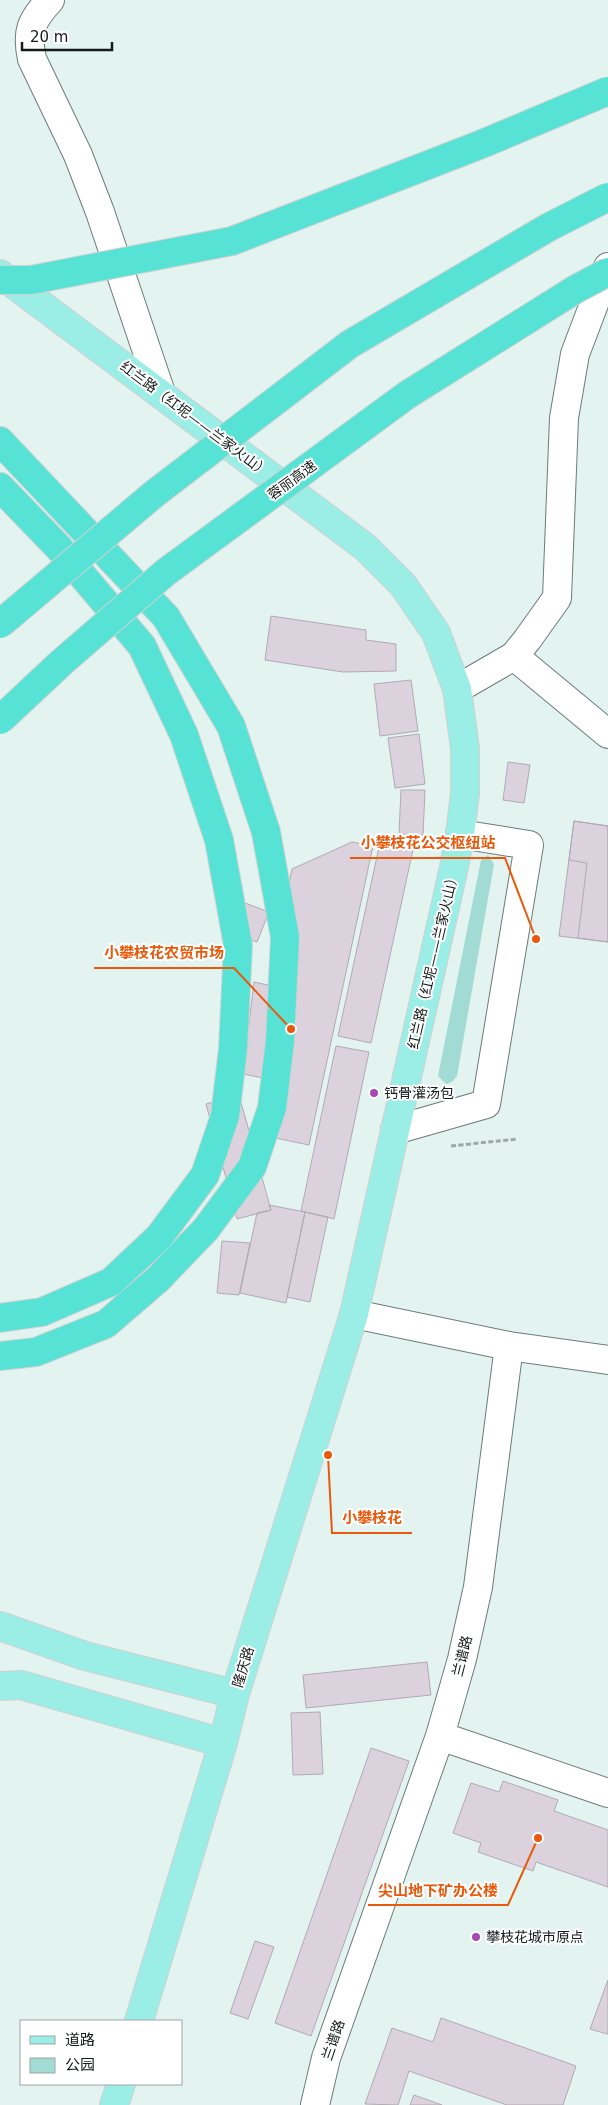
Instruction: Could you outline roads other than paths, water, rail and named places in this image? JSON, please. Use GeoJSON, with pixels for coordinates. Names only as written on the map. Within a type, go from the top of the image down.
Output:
{"type":"FeatureCollection","features":[{"type":"Feature","properties":{"kind":"highway"},"geometry":{"type":"LineString","coordinates":[[0,280],[31,280],[232,241],[482,144],[608,91]]}},
{"type":"Feature","properties":{"kind":"highway"},"geometry":{"type":"LineString","coordinates":[[0,624],[154,494],[350,344],[549,227],[608,196]]}},
{"type":"Feature","properties":{"kind":"highway","name":"蓉丽高速"},"geometry":{"type":"LineString","coordinates":[[0,720],[62,662],[166,572],[406,395],[576,289],[608,272]]}},
{"type":"Feature","properties":{"kind":"highway"},"geometry":{"type":"LineString","coordinates":[[0,441],[166,617],[231,726],[266,832],[285,937],[280,1041],[272,1108],[252,1166],[206,1229],[157,1280],[106,1324],[36,1352],[0,1356]]}},
{"type":"Feature","properties":{"kind":"highway"},"geometry":{"type":"LineString","coordinates":[[0,487],[59,548],[142,646],[184,735],[219,840],[238,945],[233,1049],[225,1116],[204,1175],[159,1237],[111,1282],[42,1312],[0,1318]]}},
{"type":"Feature","properties":{"kind":"main road","name":"红兰路（红坭——兰家火山）"},"geometry":{"type":"LineString","coordinates":[[0,274],[365,547],[403,585],[436,633],[457,689],[465,749],[465,793],[460,834],[354,1314]]}},
{"type":"Feature","properties":{"kind":"main road","name":"隆庆路"},"geometry":{"type":"LineString","coordinates":[[140,2020],[223,1743],[234,1694],[354,1314]]}},
{"type":"Feature","properties":{"kind":"main road"},"geometry":{"type":"LineString","coordinates":[[0,1626],[85,1656],[234,1694]]}},
{"type":"Feature","properties":{"kind":"main road"},"geometry":{"type":"LineString","coordinates":[[0,1686],[21,1685],[223,1743]]}},
{"type":"Feature","properties":{"kind":"main road"},"geometry":{"type":"LineString","coordinates":[[114,2105],[121,2085]]}},
{"type":"Feature","properties":{"kind":"street"},"geometry":{"type":"LineString","coordinates":[[50,0],[37,15],[30,28],[29,44],[32,59],[78,155],[100,212],[161,393]]}},
{"type":"Feature","properties":{"kind":"street"},"geometry":{"type":"LineString","coordinates":[[457,689],[514,656],[558,598],[564,418],[575,354],[608,267]]}},
{"type":"Feature","properties":{"kind":"street"},"geometry":{"type":"LineString","coordinates":[[514,656],[608,734]]}},
{"type":"Feature","properties":{"kind":"street"},"geometry":{"type":"LineString","coordinates":[[395,1130],[486,1104],[529,845],[460,834]]}},
{"type":"Feature","properties":{"kind":"street"},"geometry":{"type":"LineString","coordinates":[[354,1314],[509,1346],[608,1360]]}},
{"type":"Feature","properties":{"kind":"street","name":"兰谱路"},"geometry":{"type":"LineString","coordinates":[[315,2105],[326,2058],[440,1736],[462,1659],[478,1587],[509,1346]]}},
{"type":"Feature","properties":{"kind":"street"},"geometry":{"type":"LineString","coordinates":[[440,1736],[608,1793]]}},
{"type":"Feature","properties":{"kind":"place","name":"小攀枝花公交枢纽站"},"geometry":{"type":"Point","coordinates":[536,939]}},
{"type":"Feature","properties":{"kind":"place","name":"小攀枝花农贸市场"},"geometry":{"type":"Point","coordinates":[291,1029]}},
{"type":"Feature","properties":{"kind":"place","name":"钙骨灌汤包"},"geometry":{"type":"Point","coordinates":[374,1093]}},
{"type":"Feature","properties":{"kind":"place","name":"小攀枝花"},"geometry":{"type":"Point","coordinates":[328,1455]}},
{"type":"Feature","properties":{"kind":"place","name":"尖山地下矿办公楼"},"geometry":{"type":"Point","coordinates":[538,1838]}},
{"type":"Feature","properties":{"kind":"place","name":"攀枝花城市原点"},"geometry":{"type":"Point","coordinates":[476,1937]}}]}
